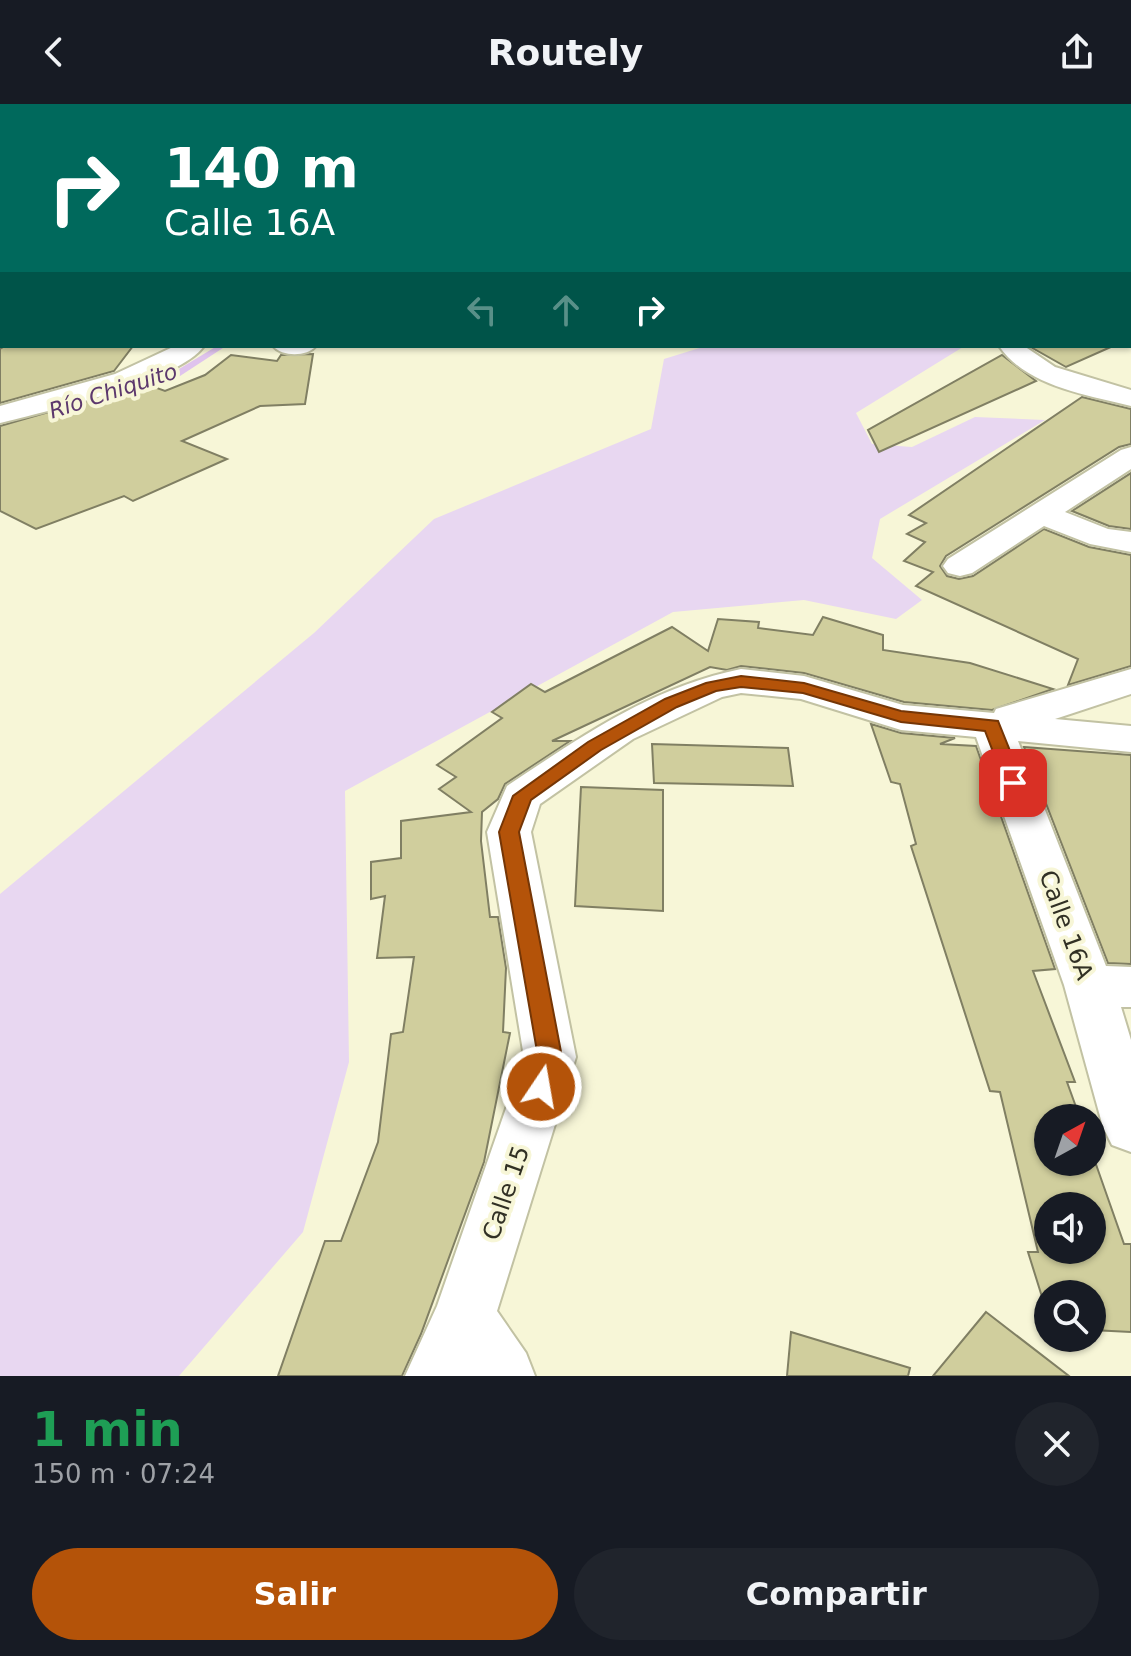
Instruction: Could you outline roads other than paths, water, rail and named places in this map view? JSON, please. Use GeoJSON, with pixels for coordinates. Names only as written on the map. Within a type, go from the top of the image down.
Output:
{"type":"FeatureCollection","features":[{"type":"Feature","properties":{"kind":"street"},"geometry":{"type":"LineString","coordinates":[[0,415],[144,372],[168,363],[189,348]]}},
{"type":"Feature","properties":{"kind":"street"},"geometry":{"type":"LineString","coordinates":[[1009,348],[1055,375],[1131,398]]}},
{"type":"Feature","properties":{"kind":"street"},"geometry":{"type":"LineString","coordinates":[[960,566],[1131,456]]}},
{"type":"Feature","properties":{"kind":"street"},"geometry":{"type":"LineString","coordinates":[[1040,513],[1101,537],[1131,542]]}},
{"type":"Feature","properties":{"kind":"street","name":"Calle 15"},"geometry":{"type":"LineString","coordinates":[[437,1376],[464,1317],[550,1057],[509,832],[522,796],[607,738],[658,710],[712,687],[741,681],[804,688],[901,717],[1131,739]]}},
{"type":"Feature","properties":{"kind":"street"},"geometry":{"type":"LineString","coordinates":[[992,726],[1131,681]]}},
{"type":"Feature","properties":{"kind":"street","name":"Calle 16A"},"geometry":{"type":"LineString","coordinates":[[992,726],[1110,986],[1131,1127]]}},
{"type":"Feature","properties":{"kind":"street"},"geometry":{"type":"LineString","coordinates":[[464,1317],[503,1376]]}},
{"type":"Feature","properties":{"kind":"waterway","name":"Río Chiquito"},"geometry":{"type":"LineString","coordinates":[[38,415],[177,374],[219,348]]}}]}
